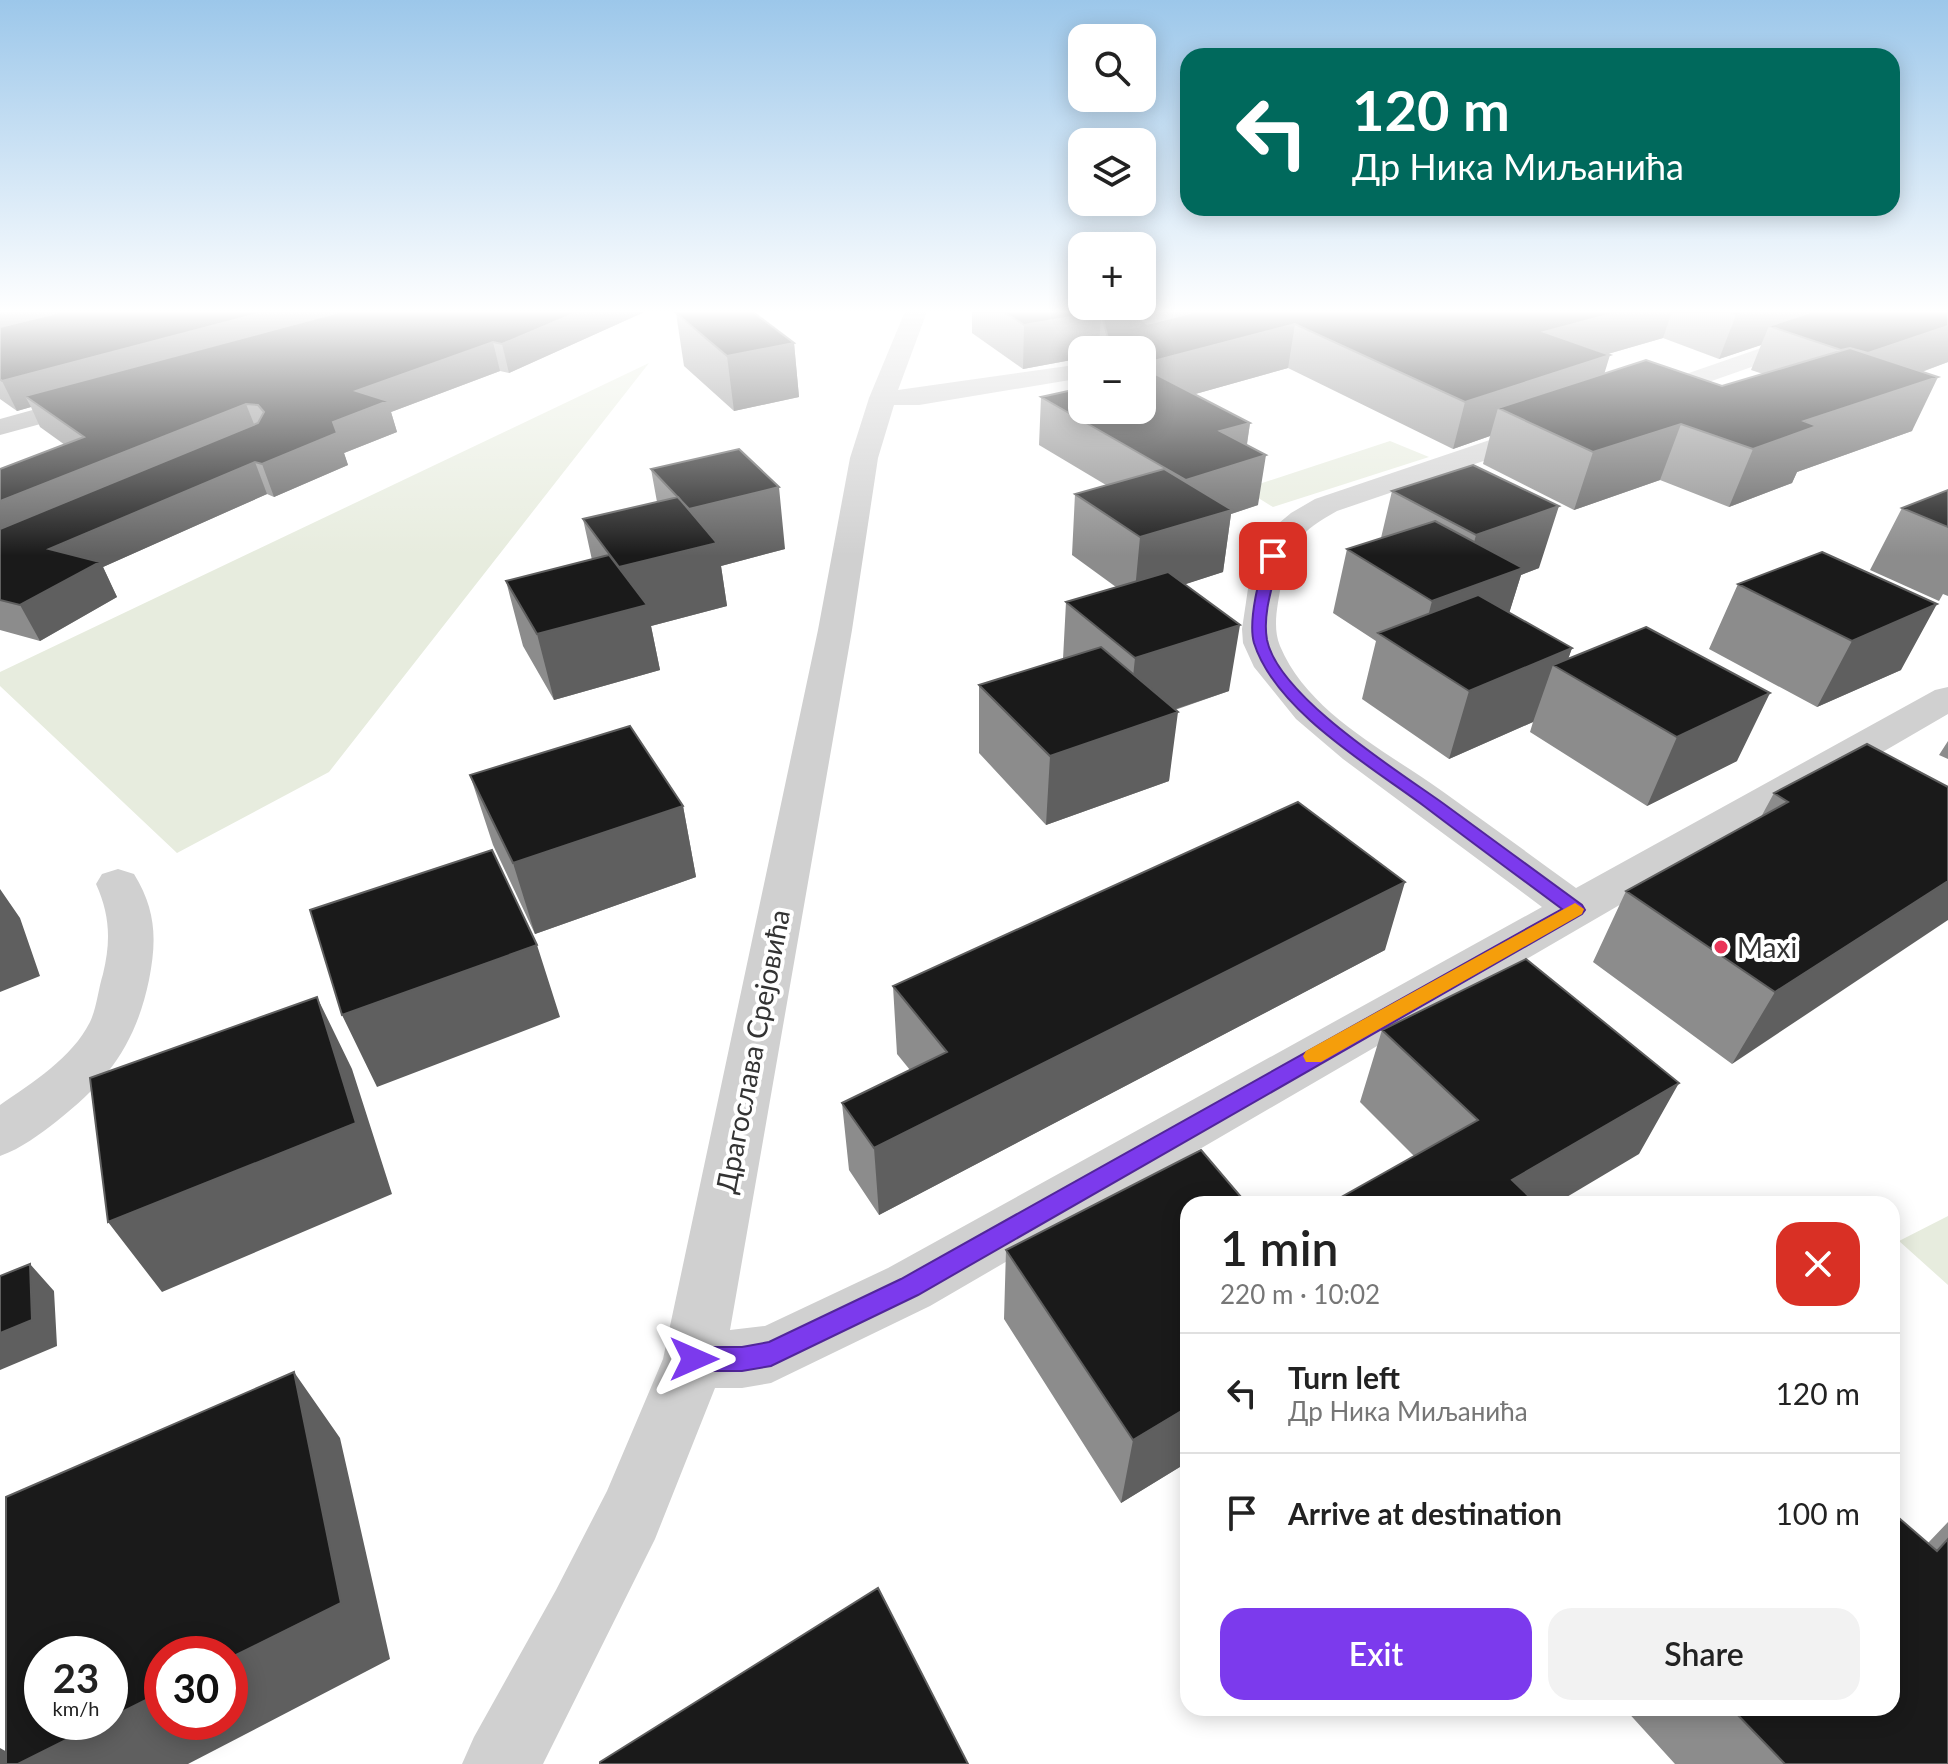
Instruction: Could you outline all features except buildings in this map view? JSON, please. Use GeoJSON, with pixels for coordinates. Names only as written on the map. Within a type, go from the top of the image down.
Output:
{"type":"FeatureCollection","features":[{"type":"Feature","properties":{"kind":"main road"},"geometry":{"type":"LineString","coordinates":[[0,427],[114,396]]}},
{"type":"Feature","properties":{"kind":"street","name":"Драгослава Срејовића"},"geometry":{"type":"LineString","coordinates":[[501,1764],[563,1650],[644,1487],[676,1412],[694,1359],[835,630],[864,458],[885,391]]}},
{"type":"Feature","properties":{"kind":"street"},"geometry":{"type":"LineString","coordinates":[[882,398],[955,391]]}},
{"type":"Feature","properties":{"kind":"street"},"geometry":{"type":"LineString","coordinates":[[1610,408],[1658,391]]}},
{"type":"Feature","properties":{"kind":"street"},"geometry":{"type":"LineString","coordinates":[[1565,423],[1326,505],[1293,522],[1279,540],[1267,572],[1261,604],[1260,641],[1275,670],[1297,698],[1337,734],[1575,910]]}},
{"type":"Feature","properties":{"kind":"street"},"geometry":{"type":"LineString","coordinates":[[694,1359],[742,1359],[771,1354],[909,1287],[1948,698]]}},
{"type":"Feature","properties":{"kind":"street"},"geometry":{"type":"LineString","coordinates":[[0,1134],[59,1092],[92,1058],[115,1021],[135,927],[118,884]]}},
{"type":"Feature","properties":{"kind":"shaded area"},"geometry":{"type":"Polygon","coordinates":[[[590,391],[627,391],[329,772],[177,853],[0,686],[0,672],[590,391]]]}},
{"type":"Feature","properties":{"kind":"shaded area"},"geometry":{"type":"Polygon","coordinates":[[[1390,441],[1429,457],[1273,507],[1244,489],[1390,441]]]}},
{"type":"Feature","properties":{"kind":"shaded area"},"geometry":{"type":"Polygon","coordinates":[[[1948,1216],[1948,1285],[1900,1242],[1948,1216]]]}},
{"type":"Feature","properties":{"kind":"slow traffic"},"geometry":{"type":"LineString","coordinates":[[1314,1056],[1575,909]]}},
{"type":"Feature","properties":{"kind":"place","name":"Maxi"},"geometry":{"type":"Point","coordinates":[1721,947]}},
{"type":"Feature","properties":{"kind":"route"},"geometry":{"type":"LineString","coordinates":[[694,1359],[742,1359],[771,1354],[909,1287],[1575,910],[1337,734],[1297,698],[1275,670],[1260,641],[1261,604],[1273,556]]}}]}
